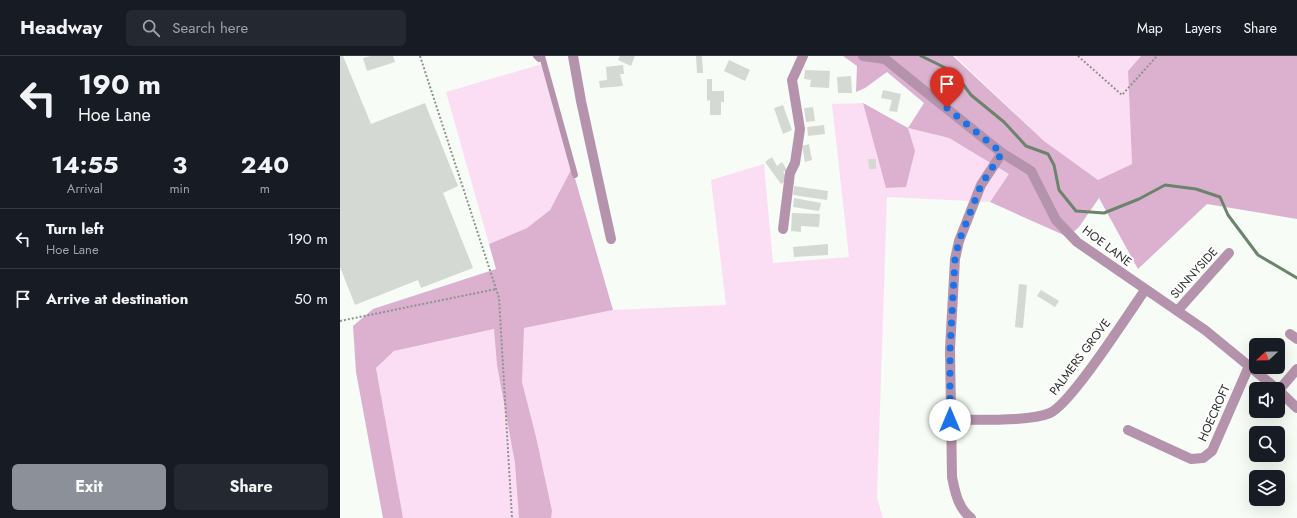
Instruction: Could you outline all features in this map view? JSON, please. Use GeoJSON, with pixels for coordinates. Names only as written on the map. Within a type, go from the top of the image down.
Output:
{"type":"FeatureCollection","features":[{"type":"Feature","properties":{"kind":"street"},"geometry":{"type":"LineString","coordinates":[[573,56],[581,101],[611,239]]}},
{"type":"Feature","properties":{"kind":"street"},"geometry":{"type":"LineString","coordinates":[[783,229],[790,173],[794,163],[800,129],[792,80],[803,56]]}},
{"type":"Feature","properties":{"kind":"street","name":"HOE LANE"},"geometry":{"type":"LineString","coordinates":[[863,56],[885,58],[1002,153],[1031,171],[1056,220],[1077,242],[1145,290],[1178,310],[1249,366]]}},
{"type":"Feature","properties":{"kind":"street"},"geometry":{"type":"LineString","coordinates":[[971,518],[962,508],[956,495],[952,477],[950,350],[955,259],[959,241],[981,185],[1002,153]]}},
{"type":"Feature","properties":{"kind":"street","name":"SUNNYSIDE"},"geometry":{"type":"LineString","coordinates":[[1178,310],[1229,253]]}},
{"type":"Feature","properties":{"kind":"street","name":"PALMERS GROVE"},"geometry":{"type":"LineString","coordinates":[[950,420],[1030,418],[1052,412],[1071,395],[1145,290]]}},
{"type":"Feature","properties":{"kind":"street","name":"HOECROFT"},"geometry":{"type":"LineString","coordinates":[[1128,430],[1191,459],[1203,458],[1212,451],[1249,366]]}},
{"type":"Feature","properties":{"kind":"street"},"geometry":{"type":"LineString","coordinates":[[1285,382],[1297,369]]}},
{"type":"Feature","properties":{"kind":"street","name":"HOE LANE"},"geometry":{"type":"LineString","coordinates":[[1259,374],[1268,382]]}},
{"type":"Feature","properties":{"kind":"street","name":"HOE LANE"},"geometry":{"type":"LineString","coordinates":[[1285,397],[1297,408]]}},
{"type":"Feature","properties":{"kind":"lane"},"geometry":{"type":"LineString","coordinates":[[536,56],[539,59],[542,56],[575,175]]}},
{"type":"Feature","properties":{"kind":"path"},"geometry":{"type":"LineString","coordinates":[[420,56],[499,298],[512,518]]}},
{"type":"Feature","properties":{"kind":"path"},"geometry":{"type":"LineString","coordinates":[[1078,56],[1122,95],[1157,56]]}},
{"type":"Feature","properties":{"kind":"path"},"geometry":{"type":"LineString","coordinates":[[340,321],[496,289]]}},
{"type":"Feature","properties":{"kind":"shaded area"},"geometry":{"type":"Polygon","coordinates":[[[843,56],[953,56],[1044,141],[1098,180],[1132,164],[1128,71],[1141,56],[1297,56],[1297,219],[1207,204],[1138,269],[1099,198],[1079,227],[1068,237],[990,202],[1009,174],[949,138],[908,128],[924,103],[887,72],[865,88],[856,92],[857,66],[843,56]]]}},
{"type":"Feature","properties":{"kind":"shaded area"},"geometry":{"type":"Polygon","coordinates":[[[955,56],[1141,56],[1128,71],[1132,164],[1098,180],[1044,141],[955,56]]]}},
{"type":"Feature","properties":{"kind":"shaded area"},"geometry":{"type":"Polygon","coordinates":[[[542,64],[572,168],[550,210],[527,228],[489,244],[446,92],[542,64]]]}},
{"type":"Feature","properties":{"kind":"shaded area"},"geometry":{"type":"Polygon","coordinates":[[[863,103],[908,128],[949,138],[1010,174],[990,202],[887,197],[877,498],[883,518],[402,518],[376,368],[394,351],[495,329],[524,328],[613,310],[726,305],[711,180],[764,164],[773,263],[849,257],[832,104],[863,103]]]}},
{"type":"Feature","properties":{"kind":"shaded area"},"geometry":{"type":"Polygon","coordinates":[[[863,103],[908,128],[915,151],[906,187],[886,188],[863,103]]]}},
{"type":"Feature","properties":{"kind":"shaded area"},"geometry":{"type":"Polygon","coordinates":[[[572,168],[613,310],[524,328],[522,382],[552,511],[551,518],[519,518],[515,463],[497,365],[494,329],[394,351],[376,368],[403,518],[383,518],[356,372],[353,326],[373,309],[496,269],[489,244],[527,228],[550,210],[572,168]]]}},
{"type":"Feature","properties":{"kind":"building"},"geometry":{"type":"Polygon","coordinates":[[[340,56],[343,56],[371,124],[425,103],[458,186],[443,193],[473,268],[421,288],[418,280],[355,305],[340,267],[340,56]]]}},
{"type":"Feature","properties":{"kind":"building"},"geometry":{"type":"Polygon","coordinates":[[[371,56],[393,56],[395,62],[367,71],[363,58],[371,56]]]}},
{"type":"Feature","properties":{"kind":"building"},"geometry":{"type":"Polygon","coordinates":[[[620,56],[635,56],[631,66],[618,60],[620,56]]]}},
{"type":"Feature","properties":{"kind":"building"},"geometry":{"type":"Polygon","coordinates":[[[696,56],[702,56],[703,73],[697,73],[696,56]]]}},
{"type":"Feature","properties":{"kind":"building"},"geometry":{"type":"Polygon","coordinates":[[[729,60],[750,70],[745,81],[724,71],[729,60]]]}},
{"type":"Feature","properties":{"kind":"building"},"geometry":{"type":"Polygon","coordinates":[[[623,65],[624,74],[620,74],[623,86],[600,88],[599,81],[607,80],[606,67],[623,65]]]}},
{"type":"Feature","properties":{"kind":"building"},"geometry":{"type":"Polygon","coordinates":[[[805,70],[830,71],[829,88],[810,87],[811,80],[804,79],[805,70]]]}},
{"type":"Feature","properties":{"kind":"building"},"geometry":{"type":"Polygon","coordinates":[[[851,76],[852,93],[838,93],[837,77],[851,76]]]}},
{"type":"Feature","properties":{"kind":"building"},"geometry":{"type":"Polygon","coordinates":[[[707,79],[712,79],[712,91],[724,91],[724,102],[721,102],[721,115],[710,115],[710,100],[707,101],[707,79]]]}},
{"type":"Feature","properties":{"kind":"building"},"geometry":{"type":"Polygon","coordinates":[[[883,90],[901,94],[897,112],[889,111],[892,100],[881,98],[883,90]]]}},
{"type":"Feature","properties":{"kind":"building"},"geometry":{"type":"Polygon","coordinates":[[[783,105],[792,130],[783,134],[774,108],[783,105]]]}},
{"type":"Feature","properties":{"kind":"building"},"geometry":{"type":"Polygon","coordinates":[[[813,107],[815,121],[806,122],[804,108],[813,107]]]}},
{"type":"Feature","properties":{"kind":"building"},"geometry":{"type":"Polygon","coordinates":[[[824,125],[825,134],[808,136],[807,127],[824,125]]]}},
{"type":"Feature","properties":{"kind":"building"},"geometry":{"type":"Polygon","coordinates":[[[809,144],[812,160],[805,162],[802,146],[809,144]]]}},
{"type":"Feature","properties":{"kind":"building"},"geometry":{"type":"Polygon","coordinates":[[[772,157],[777,166],[782,162],[787,170],[783,172],[788,179],[781,184],[765,162],[772,157]]]}},
{"type":"Feature","properties":{"kind":"building"},"geometry":{"type":"Polygon","coordinates":[[[868,159],[876,159],[876,169],[869,169],[868,159]]]}},
{"type":"Feature","properties":{"kind":"building"},"geometry":{"type":"Polygon","coordinates":[[[794,186],[828,191],[827,200],[793,195],[794,186]]]}},
{"type":"Feature","properties":{"kind":"building"},"geometry":{"type":"Polygon","coordinates":[[[794,198],[821,203],[819,211],[793,207],[794,198]]]}},
{"type":"Feature","properties":{"kind":"building"},"geometry":{"type":"Polygon","coordinates":[[[792,213],[820,214],[819,227],[801,226],[801,232],[791,231],[792,213]]]}},
{"type":"Feature","properties":{"kind":"building"},"geometry":{"type":"Polygon","coordinates":[[[828,244],[828,255],[794,257],[793,247],[828,244]]]}},
{"type":"Feature","properties":{"kind":"building"},"geometry":{"type":"Polygon","coordinates":[[[1019,284],[1027,285],[1023,328],[1015,327],[1019,284]]]}},
{"type":"Feature","properties":{"kind":"building"},"geometry":{"type":"Polygon","coordinates":[[[1041,290],[1059,301],[1055,307],[1037,296],[1041,290]]]}},
{"type":"Feature","properties":{"kind":"waterway"},"geometry":{"type":"LineString","coordinates":[[921,56],[954,72],[971,95],[1004,122],[1026,146],[1048,154],[1054,165],[1059,190],[1076,211],[1104,213],[1139,199],[1165,185],[1196,189],[1220,197],[1228,215],[1258,255],[1297,278]]}},
{"type":"Feature","properties":{"kind":"route"},"geometry":{"type":"LineString","coordinates":[[947,108],[1002,153],[981,185],[959,241],[955,259],[950,350],[950,420]]}}]}
